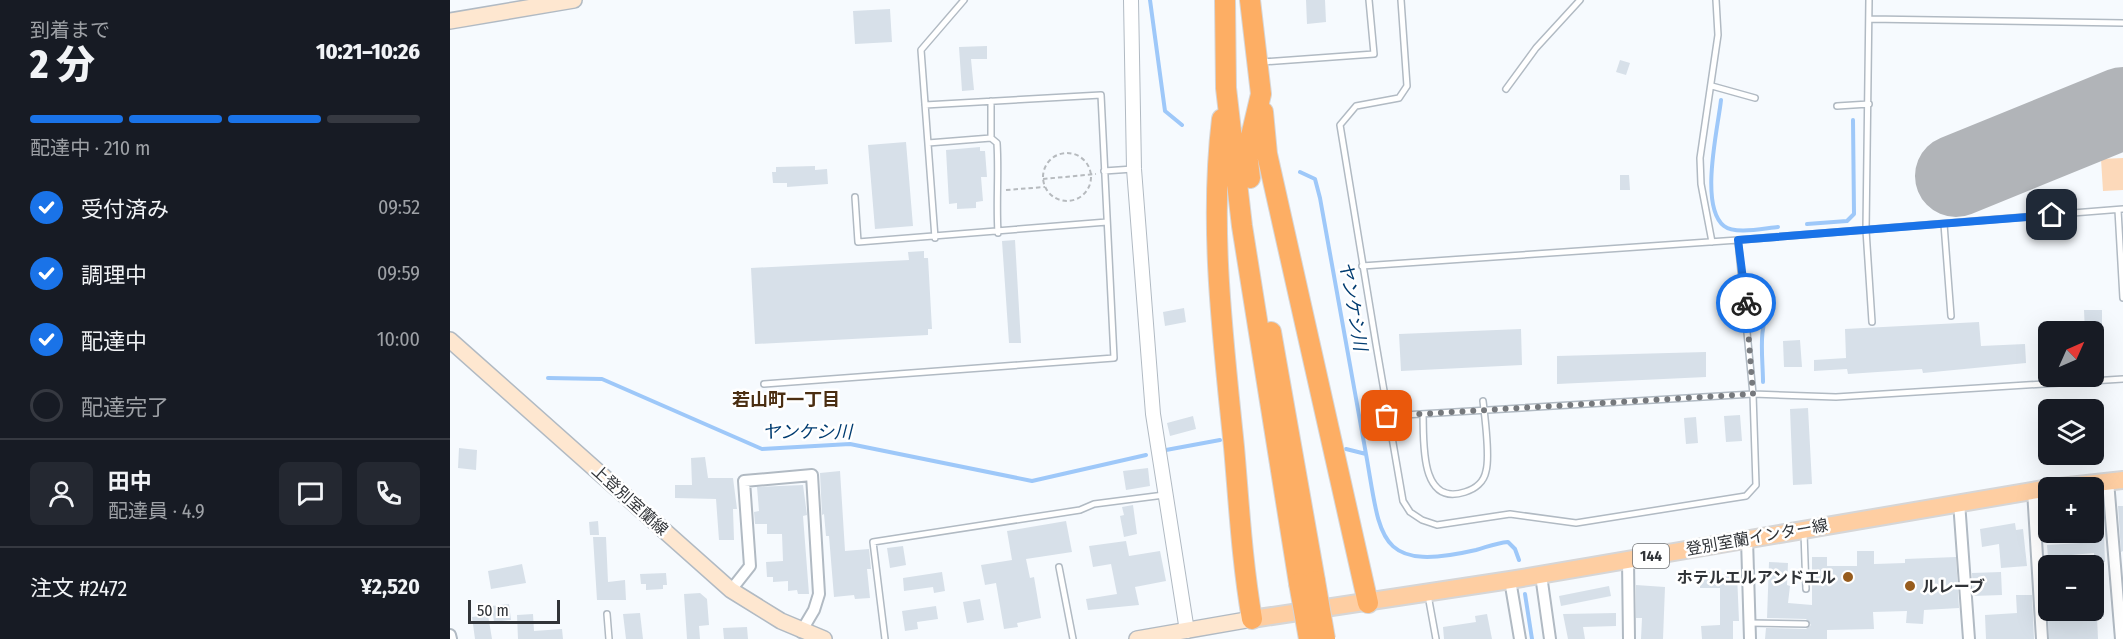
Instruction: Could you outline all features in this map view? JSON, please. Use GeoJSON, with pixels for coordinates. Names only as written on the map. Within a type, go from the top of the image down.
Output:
{"type":"FeatureCollection","features":[{"type":"Feature","properties":{"kind":"highway"},"geometry":{"type":"LineString","coordinates":[[1225,0],[1226,88],[1242,226],[1307,582],[1325,639]]}},
{"type":"Feature","properties":{"kind":"highway"},"geometry":{"type":"LineString","coordinates":[[1250,0],[1267,154],[1368,603]]}},
{"type":"Feature","properties":{"kind":"highway"},"geometry":{"type":"LineString","coordinates":[[1226,88],[1217,164],[1218,235],[1227,379],[1252,619]]}},
{"type":"Feature","properties":{"kind":"highway"},"geometry":{"type":"LineString","coordinates":[[1261,94],[1247,153],[1307,582],[1309,639]]}},
{"type":"Feature","properties":{"kind":"main road"},"geometry":{"type":"LineString","coordinates":[[450,21],[574,0]]}},
{"type":"Feature","properties":{"kind":"main road","name":"上登別室蘭線"},"geometry":{"type":"LineString","coordinates":[[450,340],[731,590],[800,635],[824,639]]}},
{"type":"Feature","properties":{"kind":"main road","name":"登別室蘭インター線"},"geometry":{"type":"LineString","coordinates":[[1252,619],[1510,580],[2038,489]]}},
{"type":"Feature","properties":{"kind":"main road"},"geometry":{"type":"LineString","coordinates":[[1137,639],[1252,619]]}},
{"type":"Feature","properties":{"kind":"street"},"geometry":{"type":"LineString","coordinates":[[1131,0],[1134,169],[1154,414],[1164,495],[1187,631]]}},
{"type":"Feature","properties":{"kind":"street"},"geometry":{"type":"LineString","coordinates":[[731,590],[750,566],[744,481],[812,476],[819,594],[814,610],[800,635]]}},
{"type":"Feature","properties":{"kind":"street"},"geometry":{"type":"LineString","coordinates":[[2115,480],[2121,639]]}},
{"type":"Feature","properties":{"kind":"street"},"geometry":{"type":"LineString","coordinates":[[1959,502],[1969,639]]}},
{"type":"Feature","properties":{"kind":"street"},"geometry":{"type":"LineString","coordinates":[[1747,539],[1750,639]]}},
{"type":"Feature","properties":{"kind":"street"},"geometry":{"type":"LineString","coordinates":[[2042,639],[2043,543]]}},
{"type":"Feature","properties":{"kind":"street"},"geometry":{"type":"LineString","coordinates":[[1628,560],[1629,639]]}},
{"type":"Feature","properties":{"kind":"street"},"geometry":{"type":"LineString","coordinates":[[1540,575],[1550,639]]}},
{"type":"Feature","properties":{"kind":"street"},"geometry":{"type":"LineString","coordinates":[[1510,580],[1520,639]]}},
{"type":"Feature","properties":{"kind":"lane"},"geometry":{"type":"LineString","coordinates":[[935,238],[921,50],[964,0]]}},
{"type":"Feature","properties":{"kind":"lane"},"geometry":{"type":"LineString","coordinates":[[1257,63],[1374,54],[1369,0]]}},
{"type":"Feature","properties":{"kind":"lane"},"geometry":{"type":"LineString","coordinates":[[1401,0],[1407,86],[1399,98],[1356,106],[1340,125],[1387,416],[1403,501],[1410,512],[1422,520],[1437,525],[1510,514],[1576,523],[1746,496],[1756,485],[1753,394],[1738,240]]}},
{"type":"Feature","properties":{"kind":"lane"},"geometry":{"type":"LineString","coordinates":[[1506,89],[1536,48],[1580,0]]}},
{"type":"Feature","properties":{"kind":"lane"},"geometry":{"type":"LineString","coordinates":[[1712,242],[1701,184],[1700,158],[1718,35],[1716,0]]}},
{"type":"Feature","properties":{"kind":"lane"},"geometry":{"type":"LineString","coordinates":[[1869,0],[1866,230],[1872,322]]}},
{"type":"Feature","properties":{"kind":"lane"},"geometry":{"type":"LineString","coordinates":[[1869,20],[2123,23]]}},
{"type":"Feature","properties":{"kind":"lane"},"geometry":{"type":"LineString","coordinates":[[1712,86],[1755,98]]}},
{"type":"Feature","properties":{"kind":"lane"},"geometry":{"type":"LineString","coordinates":[[764,384],[1114,358],[1101,95],[925,105]]}},
{"type":"Feature","properties":{"kind":"lane"},"geometry":{"type":"LineString","coordinates":[[991,101],[991,138]]}},
{"type":"Feature","properties":{"kind":"lane"},"geometry":{"type":"LineString","coordinates":[[1836,106],[1869,104]]}},
{"type":"Feature","properties":{"kind":"lane"},"geometry":{"type":"LineString","coordinates":[[928,143],[991,138],[997,143],[998,233]]}},
{"type":"Feature","properties":{"kind":"lane"},"geometry":{"type":"LineString","coordinates":[[1104,171],[1134,169]]}},
{"type":"Feature","properties":{"kind":"lane"},"geometry":{"type":"LineString","coordinates":[[855,197],[858,242],[998,233],[1107,222]]}},
{"type":"Feature","properties":{"kind":"lane"},"geometry":{"type":"LineString","coordinates":[[1362,267],[2120,210],[2123,298]]}},
{"type":"Feature","properties":{"kind":"lane"},"geometry":{"type":"LineString","coordinates":[[1944,224],[1951,316]]}},
{"type":"Feature","properties":{"kind":"lane"},"geometry":{"type":"LineString","coordinates":[[1387,416],[1753,394],[1836,397],[2123,379]]}},
{"type":"Feature","properties":{"kind":"lane"},"geometry":{"type":"LineString","coordinates":[[1423,414],[1426,470],[1432,484],[1445,492],[1459,494],[1480,484],[1487,470],[1484,401]]}},
{"type":"Feature","properties":{"kind":"lane"},"geometry":{"type":"LineString","coordinates":[[885,639],[873,542],[1164,495]]}},
{"type":"Feature","properties":{"kind":"lane"},"geometry":{"type":"LineString","coordinates":[[1804,529],[1806,589]]}},
{"type":"Feature","properties":{"kind":"lane"},"geometry":{"type":"LineString","coordinates":[[1059,567],[1073,639]]}},
{"type":"Feature","properties":{"kind":"lane"},"geometry":{"type":"LineString","coordinates":[[1428,593],[1436,639]]}},
{"type":"Feature","properties":{"kind":"lane"},"geometry":{"type":"LineString","coordinates":[[607,614],[609,639]]}},
{"type":"Feature","properties":{"kind":"lane"},"geometry":{"type":"LineString","coordinates":[[1749,623],[1806,624]]}},
{"type":"Feature","properties":{"kind":"path"},"geometry":{"type":"LineString","coordinates":[[1065,153],[1073,154],[1086,162],[1091,176],[1086,192],[1072,201],[1056,199],[1045,187],[1043,179],[1046,164],[1065,153]]}},
{"type":"Feature","properties":{"kind":"path"},"geometry":{"type":"LineString","coordinates":[[1043,179],[1091,176],[1104,171]]}},
{"type":"Feature","properties":{"kind":"path"},"geometry":{"type":"LineString","coordinates":[[996,191],[1045,187]]}},
{"type":"Feature","properties":{"kind":"shaded area"},"geometry":{"type":"Polygon","coordinates":[[[2123,158],[2123,190],[2103,191],[2101,159],[2123,158]]]}},
{"type":"Feature","properties":{"kind":"building"},"geometry":{"type":"Polygon","coordinates":[[[1306,0],[1325,0],[1326,22],[1307,24],[1306,0]]]}},
{"type":"Feature","properties":{"kind":"building"},"geometry":{"type":"Polygon","coordinates":[[[890,9],[892,42],[855,44],[853,11],[890,9]]]}},
{"type":"Feature","properties":{"kind":"building"},"geometry":{"type":"Polygon","coordinates":[[[987,46],[987,59],[971,59],[974,90],[962,91],[959,47],[987,46]]]}},
{"type":"Feature","properties":{"kind":"building"},"geometry":{"type":"Polygon","coordinates":[[[1620,60],[1630,63],[1626,75],[1616,72],[1620,60]]]}},
{"type":"Feature","properties":{"kind":"building"},"geometry":{"type":"Polygon","coordinates":[[[906,142],[913,226],[875,229],[868,145],[906,142]]]}},
{"type":"Feature","properties":{"kind":"building"},"geometry":{"type":"Polygon","coordinates":[[[980,147],[980,151],[985,151],[987,177],[981,177],[983,201],[976,202],[976,208],[957,209],[957,203],[949,204],[946,150],[980,147]]]}},
{"type":"Feature","properties":{"kind":"building"},"geometry":{"type":"Polygon","coordinates":[[[815,166],[815,170],[827,169],[828,184],[787,187],[787,183],[773,183],[772,172],[776,172],[776,167],[815,166]]]}},
{"type":"Feature","properties":{"kind":"building"},"geometry":{"type":"Polygon","coordinates":[[[1620,175],[1629,175],[1630,190],[1620,190],[1620,175]]]}},
{"type":"Feature","properties":{"kind":"building"},"geometry":{"type":"Polygon","coordinates":[[[1015,240],[1021,343],[1009,343],[1002,241],[1015,240]]]}},
{"type":"Feature","properties":{"kind":"building"},"geometry":{"type":"Polygon","coordinates":[[[924,251],[924,258],[928,258],[932,329],[928,329],[928,335],[755,344],[751,268],[909,260],[908,252],[924,251]]]}},
{"type":"Feature","properties":{"kind":"building"},"geometry":{"type":"Polygon","coordinates":[[[1184,308],[1186,322],[1165,326],[1163,312],[1184,308]]]}},
{"type":"Feature","properties":{"kind":"building"},"geometry":{"type":"Polygon","coordinates":[[[2084,310],[2102,310],[2102,321],[2084,321],[2084,310]]]}},
{"type":"Feature","properties":{"kind":"building"},"geometry":{"type":"Polygon","coordinates":[[[1979,322],[1981,346],[2025,344],[2026,363],[1923,373],[1922,369],[1848,374],[1847,369],[1814,371],[1814,360],[1846,358],[1845,329],[1979,322]]]}},
{"type":"Feature","properties":{"kind":"building"},"geometry":{"type":"Polygon","coordinates":[[[1521,329],[1522,365],[1401,371],[1399,334],[1521,329]]]}},
{"type":"Feature","properties":{"kind":"building"},"geometry":{"type":"Polygon","coordinates":[[[1800,340],[1802,367],[1784,367],[1783,341],[1800,340]]]}},
{"type":"Feature","properties":{"kind":"building"},"geometry":{"type":"Polygon","coordinates":[[[1706,352],[1706,377],[1557,384],[1557,356],[1706,352]]]}},
{"type":"Feature","properties":{"kind":"building"},"geometry":{"type":"Polygon","coordinates":[[[1808,408],[1812,484],[1793,485],[1790,409],[1808,408]]]}},
{"type":"Feature","properties":{"kind":"building"},"geometry":{"type":"Polygon","coordinates":[[[1740,415],[1742,441],[1726,442],[1724,416],[1740,415]]]}},
{"type":"Feature","properties":{"kind":"building"},"geometry":{"type":"Polygon","coordinates":[[[1193,416],[1196,429],[1170,436],[1167,423],[1193,416]]]}},
{"type":"Feature","properties":{"kind":"building"},"geometry":{"type":"Polygon","coordinates":[[[1696,417],[1698,443],[1686,444],[1684,418],[1696,417]]]}},
{"type":"Feature","properties":{"kind":"building"},"geometry":{"type":"Polygon","coordinates":[[[459,448],[477,450],[476,470],[458,468],[459,448]]]}},
{"type":"Feature","properties":{"kind":"building"},"geometry":{"type":"Polygon","coordinates":[[[705,457],[708,478],[733,478],[737,509],[733,509],[734,540],[719,540],[716,499],[675,498],[675,485],[692,485],[691,458],[705,457]]]}},
{"type":"Feature","properties":{"kind":"building"},"geometry":{"type":"Polygon","coordinates":[[[1148,468],[1150,486],[1126,490],[1123,471],[1148,468]]]}},
{"type":"Feature","properties":{"kind":"building"},"geometry":{"type":"Polygon","coordinates":[[[840,471],[845,551],[869,549],[871,569],[867,569],[870,598],[855,599],[854,595],[834,597],[829,536],[826,536],[824,514],[822,515],[820,473],[840,471]]]}},
{"type":"Feature","properties":{"kind":"building"},"geometry":{"type":"Polygon","coordinates":[[[803,485],[807,515],[803,516],[809,594],[798,594],[797,590],[788,591],[788,581],[773,582],[773,577],[767,577],[766,562],[783,561],[782,534],[767,534],[767,524],[755,524],[754,512],[759,511],[757,487],[803,485]]]}},
{"type":"Feature","properties":{"kind":"building"},"geometry":{"type":"Polygon","coordinates":[[[1133,505],[1137,534],[1124,537],[1120,516],[1124,515],[1122,507],[1133,505]]]}},
{"type":"Feature","properties":{"kind":"building"},"geometry":{"type":"Polygon","coordinates":[[[2118,506],[2123,506],[2123,551],[2121,552],[2118,506]]]}},
{"type":"Feature","properties":{"kind":"building"},"geometry":{"type":"Polygon","coordinates":[[[598,521],[599,535],[590,535],[589,522],[598,521]]]}},
{"type":"Feature","properties":{"kind":"building"},"geometry":{"type":"Polygon","coordinates":[[[1066,521],[1072,552],[1026,559],[1030,578],[1034,577],[1041,618],[1017,623],[1018,627],[1004,629],[996,583],[985,585],[981,565],[1012,560],[1007,531],[1066,521]]]}},
{"type":"Feature","properties":{"kind":"building"},"geometry":{"type":"Polygon","coordinates":[[[2015,523],[2016,530],[2023,529],[2027,566],[2001,568],[1999,544],[1982,547],[1980,529],[2015,523]]]}},
{"type":"Feature","properties":{"kind":"building"},"geometry":{"type":"Polygon","coordinates":[[[2104,534],[2105,562],[2104,555],[2094,555],[2094,553],[2048,555],[2047,545],[2104,543],[2104,534]]]}},
{"type":"Feature","properties":{"kind":"building"},"geometry":{"type":"Polygon","coordinates":[[[593,537],[606,537],[608,582],[625,580],[626,600],[597,600],[593,537]]]}},
{"type":"Feature","properties":{"kind":"building"},"geometry":{"type":"Polygon","coordinates":[[[1126,541],[1129,556],[1160,551],[1166,581],[1135,587],[1139,605],[1088,610],[1086,599],[1117,594],[1111,564],[1093,567],[1089,546],[1126,541]]]}},
{"type":"Feature","properties":{"kind":"building"},"geometry":{"type":"Polygon","coordinates":[[[903,546],[906,565],[890,568],[887,548],[903,546]]]}},
{"type":"Feature","properties":{"kind":"building"},"geometry":{"type":"Polygon","coordinates":[[[1857,551],[1874,551],[1874,564],[1905,563],[1905,559],[1956,557],[1959,608],[1924,610],[1923,624],[1906,623],[1907,611],[1873,612],[1874,629],[1827,630],[1827,639],[1765,639],[1766,628],[1806,629],[1811,625],[1806,619],[1767,618],[1769,562],[1788,563],[1787,585],[1790,586],[1788,603],[1812,605],[1812,557],[1827,557],[1827,566],[1857,566],[1857,551]]]}},
{"type":"Feature","properties":{"kind":"building"},"geometry":{"type":"Polygon","coordinates":[[[522,564],[526,583],[491,589],[488,571],[522,564]]]}},
{"type":"Feature","properties":{"kind":"building"},"geometry":{"type":"Polygon","coordinates":[[[942,572],[945,591],[934,593],[933,587],[904,591],[903,578],[942,572]]]}},
{"type":"Feature","properties":{"kind":"building"},"geometry":{"type":"Polygon","coordinates":[[[1706,572],[1717,572],[1717,575],[1737,574],[1739,621],[1733,621],[1733,639],[1702,639],[1701,626],[1720,625],[1720,588],[1700,588],[1700,575],[1706,575],[1706,572]]]}},
{"type":"Feature","properties":{"kind":"building"},"geometry":{"type":"Polygon","coordinates":[[[2001,572],[2002,595],[1973,596],[1972,573],[2001,572]]]}},
{"type":"Feature","properties":{"kind":"building"},"geometry":{"type":"Polygon","coordinates":[[[666,573],[667,585],[663,585],[663,589],[646,590],[646,584],[641,584],[640,574],[666,573]]]}},
{"type":"Feature","properties":{"kind":"building"},"geometry":{"type":"Polygon","coordinates":[[[1636,585],[1665,587],[1663,639],[1641,639],[1642,618],[1636,618],[1636,585]]]}},
{"type":"Feature","properties":{"kind":"building"},"geometry":{"type":"Polygon","coordinates":[[[1609,586],[1611,596],[1561,606],[1559,596],[1609,586]]]}},
{"type":"Feature","properties":{"kind":"building"},"geometry":{"type":"Polygon","coordinates":[[[700,593],[707,599],[709,625],[699,626],[700,639],[687,639],[684,594],[700,593]]]}},
{"type":"Feature","properties":{"kind":"building"},"geometry":{"type":"Polygon","coordinates":[[[2016,595],[2032,595],[2034,639],[1986,639],[1985,615],[2017,613],[2016,595]]]}},
{"type":"Feature","properties":{"kind":"building"},"geometry":{"type":"Polygon","coordinates":[[[980,599],[984,620],[967,623],[963,602],[980,599]]]}},
{"type":"Feature","properties":{"kind":"building"},"geometry":{"type":"Polygon","coordinates":[[[509,604],[511,620],[494,622],[492,606],[509,604]]]}},
{"type":"Feature","properties":{"kind":"building"},"geometry":{"type":"Polygon","coordinates":[[[936,606],[938,619],[917,622],[918,629],[905,631],[902,611],[936,606]]]}},
{"type":"Feature","properties":{"kind":"building"},"geometry":{"type":"Polygon","coordinates":[[[640,613],[643,639],[626,639],[623,614],[640,613]]]}},
{"type":"Feature","properties":{"kind":"building"},"geometry":{"type":"Polygon","coordinates":[[[1616,613],[1616,626],[1583,627],[1585,639],[1568,639],[1563,614],[1616,613]]]}},
{"type":"Feature","properties":{"kind":"building"},"geometry":{"type":"Polygon","coordinates":[[[533,614],[534,631],[562,629],[563,639],[518,639],[517,615],[533,614]]]}},
{"type":"Feature","properties":{"kind":"building"},"geometry":{"type":"Polygon","coordinates":[[[1487,614],[1492,639],[1444,639],[1443,627],[1476,622],[1475,616],[1487,614]]]}},
{"type":"Feature","properties":{"kind":"building"},"geometry":{"type":"Polygon","coordinates":[[[488,615],[492,639],[475,639],[472,617],[488,615]]]}},
{"type":"Feature","properties":{"kind":"building"},"geometry":{"type":"Polygon","coordinates":[[[2048,621],[2097,621],[2098,639],[2049,639],[2048,621]]]}},
{"type":"Feature","properties":{"kind":"building"},"geometry":{"type":"Polygon","coordinates":[[[747,627],[748,639],[724,639],[723,628],[747,627]]]}},
{"type":"Feature","properties":{"kind":"waterway","name":"ヤンケシ川"},"geometry":{"type":"LineString","coordinates":[[1150,0],[1165,111],[1182,125]]}},
{"type":"Feature","properties":{"kind":"waterway"},"geometry":{"type":"LineString","coordinates":[[1721,100],[1711,185],[1717,216],[1729,229],[1750,230],[1778,227]]}},
{"type":"Feature","properties":{"kind":"waterway"},"geometry":{"type":"LineString","coordinates":[[1807,224],[1847,221],[1854,214],[1853,120]]}},
{"type":"Feature","properties":{"kind":"waterway","name":"ヤンケシ川"},"geometry":{"type":"LineString","coordinates":[[1300,172],[1315,179],[1320,198],[1366,454]]}},
{"type":"Feature","properties":{"kind":"waterway"},"geometry":{"type":"LineString","coordinates":[[1763,382],[1764,322],[1772,304]]}},
{"type":"Feature","properties":{"kind":"waterway","name":"ヤンケシ川"},"geometry":{"type":"LineString","coordinates":[[548,378],[602,379],[762,449],[850,444],[1032,481],[1146,455]]}},
{"type":"Feature","properties":{"kind":"waterway","name":"ヤンケシ川"},"geometry":{"type":"LineString","coordinates":[[1166,450],[1220,440]]}},
{"type":"Feature","properties":{"kind":"waterway","name":"ヤンケシ川"},"geometry":{"type":"LineString","coordinates":[[1346,449],[1366,454],[1375,508],[1381,527],[1389,542],[1401,552],[1419,557],[1443,556],[1508,542],[1515,549],[1519,560]]}},
{"type":"Feature","properties":{"kind":"waterway","name":"ヤンケシ川"},"geometry":{"type":"LineString","coordinates":[[1525,594],[1532,639]]}},
{"type":"Feature","properties":{"kind":"runway"},"geometry":{"type":"LineString","coordinates":[[1956,176],[2123,108]]}},
{"type":"Feature","properties":{"kind":"way so far"},"geometry":{"type":"LineString","coordinates":[[1387,416],[1753,394],[1746,303]]}},
{"type":"Feature","properties":{"kind":"place","name":"ホテルエルアンドエル"},"geometry":{"type":"Point","coordinates":[1848,577]}},
{"type":"Feature","properties":{"kind":"place","name":"ルレーブ"},"geometry":{"type":"Point","coordinates":[1910,586]}},
{"type":"Feature","properties":{"kind":"district","name":"若山町一丁目"},"geometry":{"type":"Point","coordinates":[786,400]}},
{"type":"Feature","properties":{"kind":"route"},"geometry":{"type":"LineString","coordinates":[[1746,303],[1738,240],[2052,215]]}}]}
